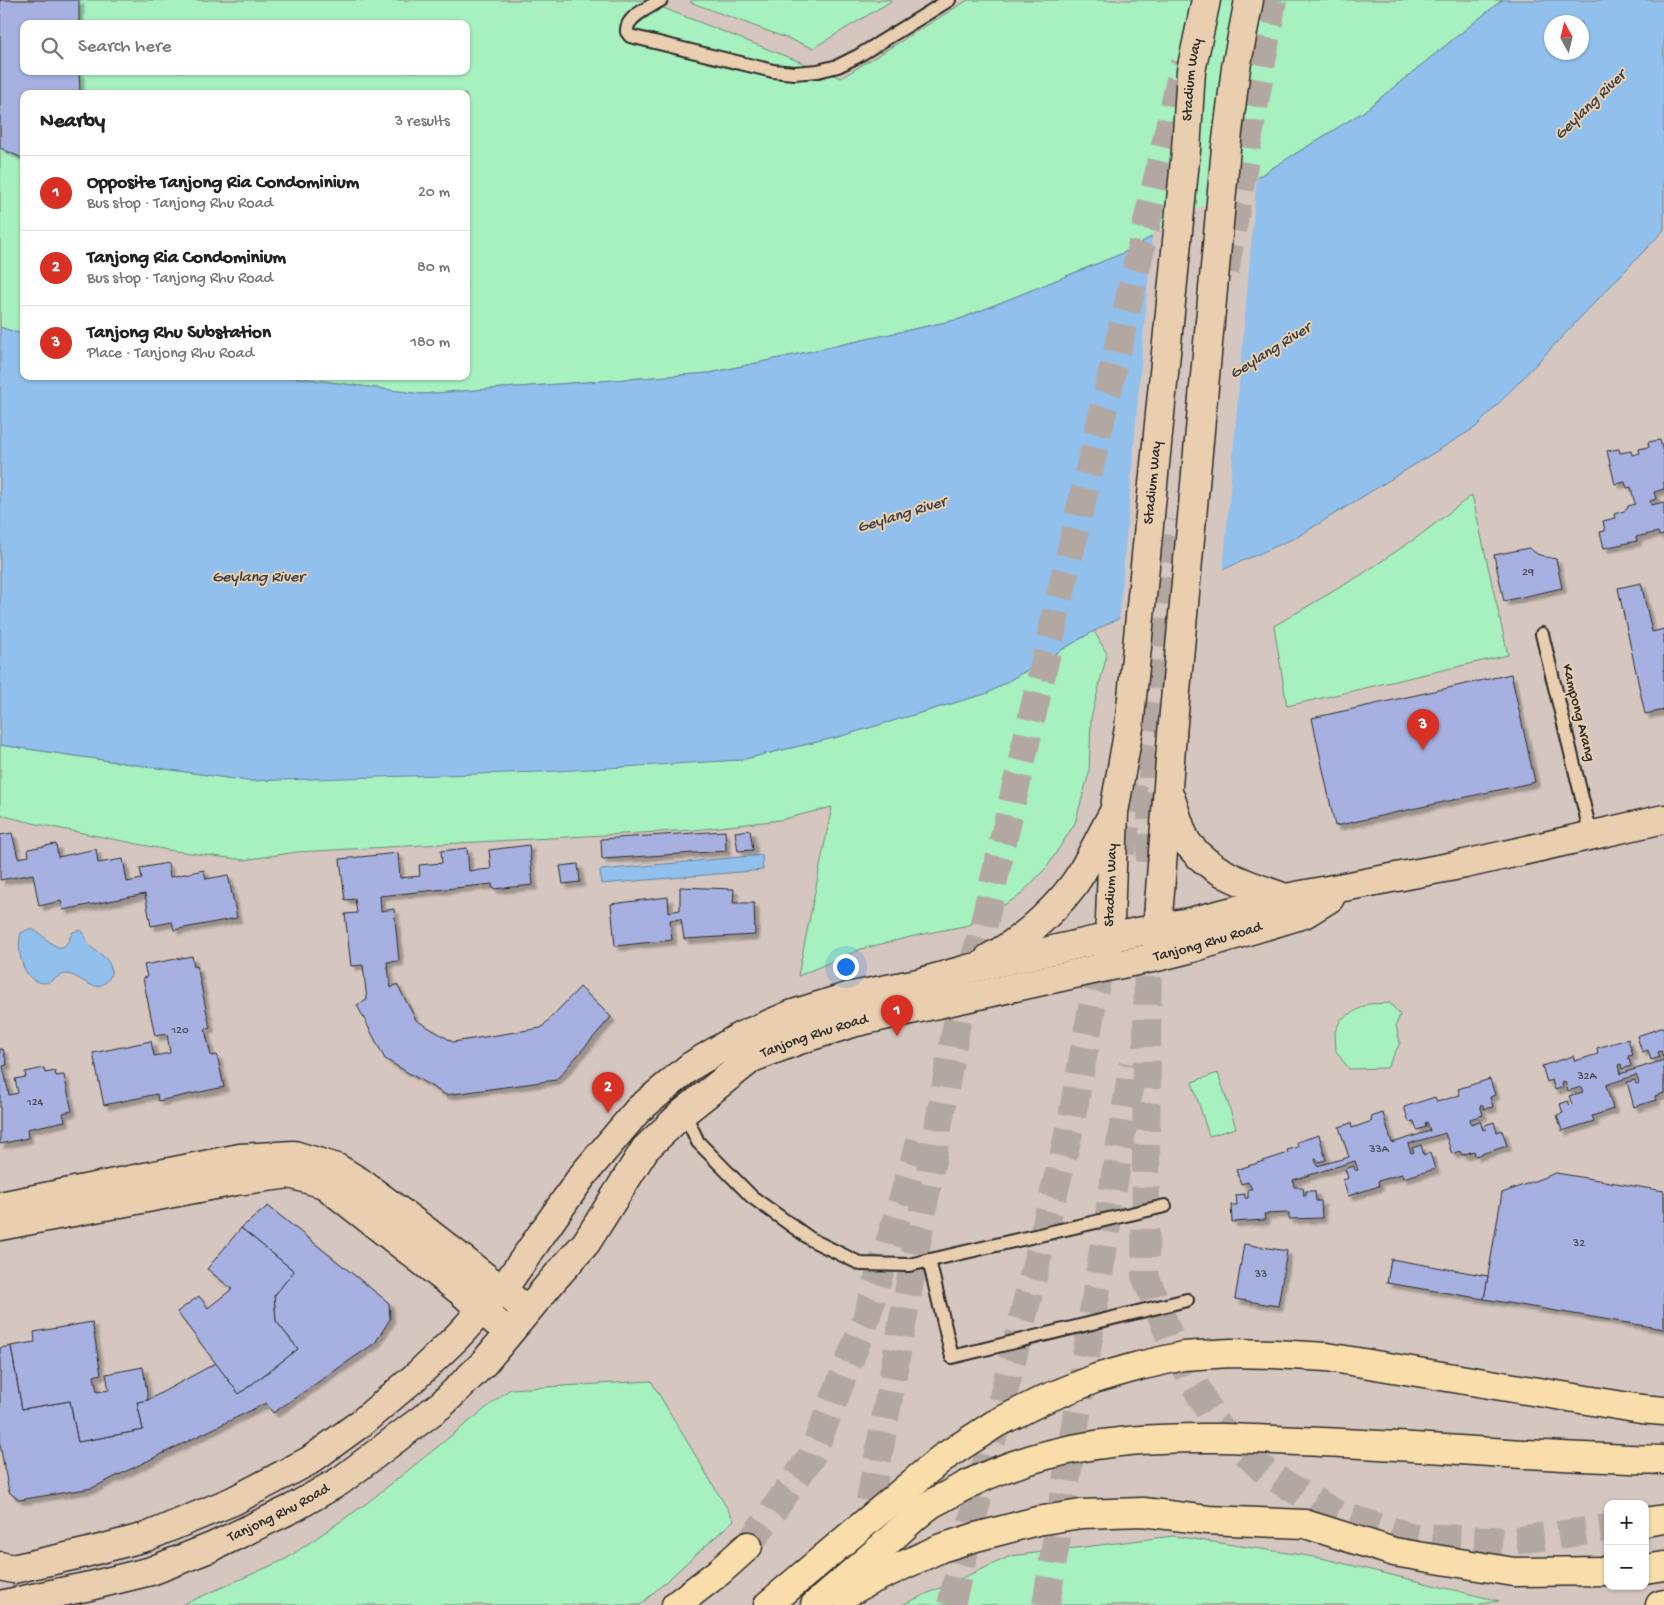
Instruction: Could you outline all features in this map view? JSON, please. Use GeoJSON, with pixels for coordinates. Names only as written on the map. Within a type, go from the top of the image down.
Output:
{"type":"FeatureCollection","features":[{"type":"Feature","properties":{"kind":"highway"},"geometry":{"type":"LineString","coordinates":[[768,1605],[942,1459],[995,1424],[1046,1399],[1098,1378],[1183,1356],[1230,1353],[1328,1357],[1641,1409],[1664,1411]]}},
{"type":"Feature","properties":{"kind":"highway"},"geometry":{"type":"LineString","coordinates":[[815,1605],[930,1505],[993,1473],[1034,1459],[1078,1448],[1123,1441],[1172,1437],[1246,1438],[1610,1459],[1664,1460]]}},
{"type":"Feature","properties":{"kind":"highway"},"geometry":{"type":"LineString","coordinates":[[828,1605],[867,1582],[941,1548],[1037,1520],[1081,1514],[1143,1512],[1208,1520],[1305,1524],[1394,1552],[1514,1572],[1604,1571]]}},
{"type":"Feature","properties":{"kind":"highway"},"geometry":{"type":"LineString","coordinates":[[1649,1521],[1664,1519]]}},
{"type":"Feature","properties":{"kind":"highway"},"geometry":{"type":"LineString","coordinates":[[676,1605],[719,1572],[748,1546]]}},
{"type":"Feature","properties":{"kind":"highway"},"geometry":{"type":"LineString","coordinates":[[1649,1568],[1664,1566]]}},
{"type":"Feature","properties":{"kind":"street","name":"Stadium Way"},"geometry":{"type":"LineString","coordinates":[[1106,967],[1110,920],[1114,812],[1129,728],[1186,150],[1191,71],[1206,0]]}},
{"type":"Feature","properties":{"kind":"street"},"geometry":{"type":"LineString","coordinates":[[1158,957],[1157,930],[1172,734],[1226,148],[1236,68],[1249,0]]}},
{"type":"Feature","properties":{"kind":"street"},"geometry":{"type":"LineString","coordinates":[[1168,790],[1188,844],[1209,864],[1239,881],[1286,898]]}},
{"type":"Feature","properties":{"kind":"street"},"geometry":{"type":"LineString","coordinates":[[968,969],[1004,950],[1052,910],[1081,874],[1114,812]]}},
{"type":"Feature","properties":{"kind":"street","name":"Tanjong Rhu Road"},"geometry":{"type":"LineString","coordinates":[[6,1568],[85,1553],[146,1537],[233,1501],[308,1461],[361,1423],[414,1378],[503,1290],[583,1175],[638,1110],[691,1066],[741,1036],[793,1014],[847,997],[1108,938],[1157,930],[1286,898],[1465,864],[1664,819]]}},
{"type":"Feature","properties":{"kind":"street","name":"Tanjong Rhu Road"},"geometry":{"type":"LineString","coordinates":[[0,1605],[151,1571],[212,1547],[293,1508],[340,1481],[442,1404],[483,1364],[586,1243],[645,1149],[684,1112],[752,1058],[802,1039],[856,1022],[1158,957],[1304,914],[1348,887]]}},
{"type":"Feature","properties":{"kind":"street"},"geometry":{"type":"LineString","coordinates":[[0,1206],[240,1158],[294,1155],[330,1176],[385,1200],[528,1311]]}},
{"type":"Feature","properties":{"kind":"street"},"geometry":{"type":"LineString","coordinates":[[0,1226],[228,1182],[290,1174],[330,1176],[509,1332]]}},
{"type":"Feature","properties":{"kind":"street","name":"Tanjong Rhu Road"},"geometry":{"type":"LineString","coordinates":[[474,1268],[496,1271],[509,1268],[525,1257]]}},
{"type":"Feature","properties":{"kind":"lane"},"geometry":{"type":"LineString","coordinates":[[661,0],[628,23],[627,32],[630,36],[773,71],[794,73],[818,71],[838,66],[858,56],[950,0]]}},
{"type":"Feature","properties":{"kind":"lane","name":"Kampong Arang"},"geometry":{"type":"LineString","coordinates":[[1542,634],[1591,835]]}},
{"type":"Feature","properties":{"kind":"lane"},"geometry":{"type":"LineString","coordinates":[[684,1112],[698,1142],[752,1197],[812,1240],[861,1264],[909,1265],[1165,1206]]}},
{"type":"Feature","properties":{"kind":"lane"},"geometry":{"type":"LineString","coordinates":[[929,1260],[952,1357],[1187,1300]]}},
{"type":"Feature","properties":{"kind":"green space"},"geometry":{"type":"Polygon","coordinates":[[[0,0],[643,0],[841,78],[968,0],[1502,0],[1363,112],[1261,175],[1121,254],[960,319],[710,373],[421,394],[315,380],[470,380],[470,90],[20,90],[20,334],[0,327],[0,0]]]}},
{"type":"Feature","properties":{"kind":"green space"},"geometry":{"type":"Polygon","coordinates":[[[693,0],[893,0],[813,48],[690,2],[693,0]]]}},
{"type":"Feature","properties":{"kind":"green space"},"geometry":{"type":"Polygon","coordinates":[[[1472,495],[1508,655],[1287,706],[1274,626],[1361,575],[1419,536],[1472,495]]]}},
{"type":"Feature","properties":{"kind":"green space"},"geometry":{"type":"Polygon","coordinates":[[[1094,631],[1107,654],[1091,718],[1089,773],[1075,823],[1047,867],[1018,897],[969,925],[861,949],[798,976],[832,807],[780,820],[695,830],[297,852],[244,860],[168,850],[0,815],[0,745],[248,781],[740,760],[838,737],[988,693],[1094,631]]]}},
{"type":"Feature","properties":{"kind":"green space"},"geometry":{"type":"Polygon","coordinates":[[[1390,1003],[1400,1015],[1396,1025],[1400,1043],[1387,1068],[1349,1069],[1336,1051],[1335,1032],[1341,1019],[1368,1004],[1390,1003]]]}},
{"type":"Feature","properties":{"kind":"green space"},"geometry":{"type":"Polygon","coordinates":[[[1218,1073],[1236,1128],[1209,1136],[1192,1082],[1218,1073]]]}},
{"type":"Feature","properties":{"kind":"green space"},"geometry":{"type":"Polygon","coordinates":[[[651,1381],[734,1520],[640,1605],[182,1605],[286,1559],[367,1503],[510,1389],[651,1381]]]}},
{"type":"Feature","properties":{"kind":"green space"},"geometry":{"type":"Polygon","coordinates":[[[1173,1536],[1321,1558],[1499,1601],[1474,1605],[902,1605],[1011,1556],[1173,1536]]]}},
{"type":"Feature","properties":{"kind":"water","name":"Geylang River"},"geometry":{"type":"Polygon","coordinates":[[[1502,0],[1664,0],[1664,230],[1476,427],[1297,537],[1163,596],[1094,631],[988,693],[838,737],[740,760],[540,772],[248,781],[0,745],[0,327],[20,334],[20,380],[315,380],[421,394],[710,373],[960,319],[1121,254],[1261,175],[1363,112],[1502,0]]]}},
{"type":"Feature","properties":{"kind":"water"},"geometry":{"type":"Polygon","coordinates":[[[762,855],[763,870],[601,884],[600,870],[762,855]]]}},
{"type":"Feature","properties":{"kind":"water"},"geometry":{"type":"Polygon","coordinates":[[[29,929],[39,933],[59,947],[63,947],[69,941],[73,932],[81,930],[87,943],[108,961],[111,971],[109,979],[102,985],[96,986],[65,974],[47,983],[36,982],[26,971],[20,956],[21,933],[29,929]]]}},
{"type":"Feature","properties":{"kind":"pier"},"geometry":{"type":"Polygon","coordinates":[[[1257,175],[1223,572],[1164,598],[1119,621],[1152,234],[1257,175]]]}},
{"type":"Feature","properties":{"kind":"building"},"geometry":{"type":"Polygon","coordinates":[[[0,0],[79,0],[79,20],[20,20],[20,75],[79,75],[80,90],[20,90],[20,157],[0,148],[0,0]]]}},
{"type":"Feature","properties":{"kind":"building"},"geometry":{"type":"Polygon","coordinates":[[[1660,440],[1664,456],[1664,489],[1654,492],[1656,499],[1650,501],[1651,505],[1664,502],[1664,535],[1659,536],[1658,532],[1636,537],[1637,541],[1604,548],[1600,532],[1605,531],[1603,521],[1615,518],[1614,514],[1624,511],[1628,506],[1635,504],[1631,487],[1627,488],[1625,482],[1615,484],[1607,451],[1619,449],[1620,453],[1631,451],[1632,455],[1640,453],[1639,449],[1649,447],[1648,442],[1660,440]]]}},
{"type":"Feature","properties":{"kind":"building"},"geometry":{"type":"Polygon","coordinates":[[[1529,548],[1537,554],[1556,559],[1562,588],[1504,601],[1494,555],[1529,548]]]}},
{"type":"Feature","properties":{"kind":"building"},"geometry":{"type":"Polygon","coordinates":[[[1641,583],[1652,632],[1664,629],[1664,710],[1645,714],[1618,588],[1641,583]]]}},
{"type":"Feature","properties":{"kind":"building"},"geometry":{"type":"Polygon","coordinates":[[[1511,674],[1535,782],[1335,826],[1312,718],[1511,674]]]}},
{"type":"Feature","properties":{"kind":"building"},"geometry":{"type":"Polygon","coordinates":[[[750,830],[753,850],[738,851],[735,832],[750,830]]]}},
{"type":"Feature","properties":{"kind":"building"},"geometry":{"type":"Polygon","coordinates":[[[725,831],[726,851],[602,859],[601,839],[725,831]]]}},
{"type":"Feature","properties":{"kind":"building"},"geometry":{"type":"Polygon","coordinates":[[[12,833],[18,858],[29,856],[28,849],[56,844],[58,857],[96,849],[98,863],[123,859],[127,882],[142,879],[140,868],[168,863],[170,877],[204,870],[206,879],[228,875],[237,918],[174,930],[172,922],[151,926],[145,894],[63,910],[61,901],[39,906],[33,874],[0,880],[0,835],[12,833]]]}},
{"type":"Feature","properties":{"kind":"building"},"geometry":{"type":"Polygon","coordinates":[[[529,845],[533,885],[493,889],[492,884],[380,896],[381,911],[394,909],[399,961],[387,962],[391,988],[397,984],[416,1020],[453,1042],[541,1028],[580,987],[611,1017],[556,1080],[446,1095],[385,1059],[357,1005],[367,1000],[363,965],[351,966],[345,914],[357,913],[355,899],[345,900],[340,859],[398,853],[400,878],[420,876],[419,865],[442,863],[441,851],[467,848],[469,871],[491,869],[489,850],[529,845]]]}},
{"type":"Feature","properties":{"kind":"building"},"geometry":{"type":"Polygon","coordinates":[[[578,864],[580,882],[563,884],[560,866],[578,864]]]}},
{"type":"Feature","properties":{"kind":"building"},"geometry":{"type":"Polygon","coordinates":[[[680,887],[734,889],[733,903],[754,903],[755,935],[684,939],[681,919],[670,920],[672,940],[615,946],[611,904],[668,897],[669,912],[680,910],[680,887]]]}},
{"type":"Feature","properties":{"kind":"building"},"geometry":{"type":"Polygon","coordinates":[[[192,956],[194,967],[197,966],[210,1028],[205,1029],[211,1056],[217,1055],[224,1087],[158,1101],[157,1094],[104,1105],[93,1053],[151,1041],[154,1056],[170,1053],[167,1034],[155,1036],[143,978],[147,977],[144,965],[192,956]]]}},
{"type":"Feature","properties":{"kind":"building"},"geometry":{"type":"Polygon","coordinates":[[[1664,1027],[1664,1060],[1661,1051],[1658,1052],[1660,1057],[1651,1060],[1648,1050],[1642,1052],[1637,1036],[1664,1027]]]}},
{"type":"Feature","properties":{"kind":"building"},"geometry":{"type":"Polygon","coordinates":[[[1628,1039],[1633,1055],[1628,1056],[1631,1066],[1622,1069],[1621,1064],[1618,1065],[1620,1074],[1664,1060],[1664,1093],[1655,1096],[1656,1100],[1634,1107],[1627,1082],[1635,1080],[1636,1084],[1639,1083],[1636,1075],[1606,1085],[1613,1109],[1592,1116],[1594,1121],[1562,1131],[1557,1115],[1563,1113],[1560,1104],[1568,1101],[1570,1106],[1572,1104],[1569,1096],[1583,1092],[1581,1087],[1568,1091],[1565,1082],[1562,1083],[1563,1087],[1555,1090],[1552,1080],[1547,1082],[1542,1066],[1573,1056],[1575,1061],[1598,1054],[1597,1048],[1628,1039]]]}},
{"type":"Feature","properties":{"kind":"building"},"geometry":{"type":"Polygon","coordinates":[[[0,1049],[3,1049],[7,1065],[3,1066],[9,1095],[18,1093],[15,1079],[26,1077],[25,1072],[44,1068],[45,1073],[55,1071],[56,1076],[64,1075],[72,1111],[63,1113],[65,1121],[27,1129],[28,1138],[0,1144],[0,1049]]]}},
{"type":"Feature","properties":{"kind":"building"},"geometry":{"type":"Polygon","coordinates":[[[1490,1079],[1495,1095],[1490,1097],[1493,1107],[1484,1109],[1483,1105],[1480,1105],[1483,1115],[1470,1119],[1471,1124],[1480,1121],[1483,1130],[1486,1129],[1485,1125],[1494,1122],[1497,1132],[1502,1130],[1507,1146],[1475,1156],[1474,1151],[1462,1155],[1460,1151],[1452,1154],[1445,1133],[1408,1144],[1411,1153],[1414,1152],[1412,1148],[1421,1145],[1424,1155],[1430,1153],[1435,1169],[1403,1178],[1402,1174],[1378,1181],[1379,1186],[1348,1196],[1343,1180],[1348,1178],[1345,1169],[1354,1166],[1355,1170],[1358,1170],[1355,1161],[1293,1180],[1294,1187],[1303,1187],[1304,1196],[1306,1196],[1306,1191],[1315,1191],[1316,1201],[1321,1201],[1322,1218],[1289,1219],[1289,1213],[1264,1214],[1265,1220],[1232,1222],[1231,1205],[1237,1205],[1236,1195],[1245,1194],[1245,1198],[1248,1198],[1248,1189],[1252,1189],[1248,1182],[1241,1184],[1236,1170],[1288,1153],[1287,1150],[1298,1147],[1297,1142],[1319,1135],[1326,1160],[1318,1162],[1315,1159],[1317,1166],[1349,1157],[1339,1127],[1351,1123],[1352,1128],[1372,1121],[1371,1117],[1383,1113],[1392,1143],[1430,1131],[1427,1122],[1425,1123],[1426,1127],[1417,1130],[1414,1121],[1409,1122],[1404,1107],[1435,1097],[1437,1102],[1460,1095],[1458,1089],[1490,1079]]]}},
{"type":"Feature","properties":{"kind":"building"},"geometry":{"type":"Polygon","coordinates":[[[1556,1173],[1664,1191],[1664,1329],[1484,1299],[1502,1193],[1556,1173]]]}},
{"type":"Feature","properties":{"kind":"building"},"geometry":{"type":"Polygon","coordinates":[[[268,1206],[389,1303],[390,1319],[375,1343],[273,1413],[266,1403],[92,1488],[19,1500],[9,1492],[0,1445],[0,1348],[11,1346],[22,1409],[70,1401],[78,1442],[143,1430],[137,1402],[148,1400],[216,1363],[239,1394],[298,1349],[276,1321],[274,1296],[294,1271],[241,1228],[268,1206]]]}},
{"type":"Feature","properties":{"kind":"building"},"geometry":{"type":"Polygon","coordinates":[[[241,1228],[294,1271],[274,1296],[276,1321],[298,1349],[239,1394],[177,1312],[199,1296],[208,1308],[232,1289],[207,1269],[241,1228]]]}},
{"type":"Feature","properties":{"kind":"building"},"geometry":{"type":"Polygon","coordinates":[[[1244,1244],[1287,1251],[1278,1306],[1235,1299],[1244,1244]]]}},
{"type":"Feature","properties":{"kind":"building"},"geometry":{"type":"Polygon","coordinates":[[[1391,1259],[1488,1276],[1484,1299],[1387,1283],[1391,1259]]]}},
{"type":"Feature","properties":{"kind":"building"},"geometry":{"type":"Polygon","coordinates":[[[92,1322],[101,1374],[94,1376],[97,1392],[109,1390],[106,1374],[143,1367],[148,1400],[137,1402],[143,1430],[78,1442],[70,1401],[22,1409],[11,1346],[35,1342],[34,1332],[92,1322]]]}},
{"type":"Feature","properties":{"kind":"tunnel"},"geometry":{"type":"LineString","coordinates":[[1225,272],[1273,0]]}},
{"type":"Feature","properties":{"kind":"tunnel"},"geometry":{"type":"LineString","coordinates":[[855,1584],[958,1017],[981,936],[1184,63]]}},
{"type":"Feature","properties":{"kind":"tunnel"},"geometry":{"type":"LineString","coordinates":[[1121,853],[1181,521]]}},
{"type":"Feature","properties":{"kind":"tunnel"},"geometry":{"type":"LineString","coordinates":[[1150,862],[1153,750]]}},
{"type":"Feature","properties":{"kind":"tunnel"},"geometry":{"type":"LineString","coordinates":[[1148,935],[1145,1276],[1172,1342],[1216,1424],[1268,1474],[1337,1514],[1412,1537],[1512,1541],[1604,1529]]}},
{"type":"Feature","properties":{"kind":"tunnel"},"geometry":{"type":"LineString","coordinates":[[951,1605],[1070,1128],[1103,947]]}},
{"type":"Feature","properties":{"kind":"tunnel"},"geometry":{"type":"LineString","coordinates":[[1046,1605],[1133,1064]]}},
{"type":"Feature","properties":{"kind":"tunnel"},"geometry":{"type":"LineString","coordinates":[[748,1546],[811,1457],[866,1319],[920,1141]]}},
{"type":"Feature","properties":{"kind":"place","name":"Tanjong Rhu Substation"},"geometry":{"type":"Point","coordinates":[1423,750]}},
{"type":"Feature","properties":{"kind":"place","name":"Opposite Tanjong Ria Condominium"},"geometry":{"type":"Point","coordinates":[897,1036]}},
{"type":"Feature","properties":{"kind":"place","name":"Tanjong Ria Condominium"},"geometry":{"type":"Point","coordinates":[608,1113]}}]}
